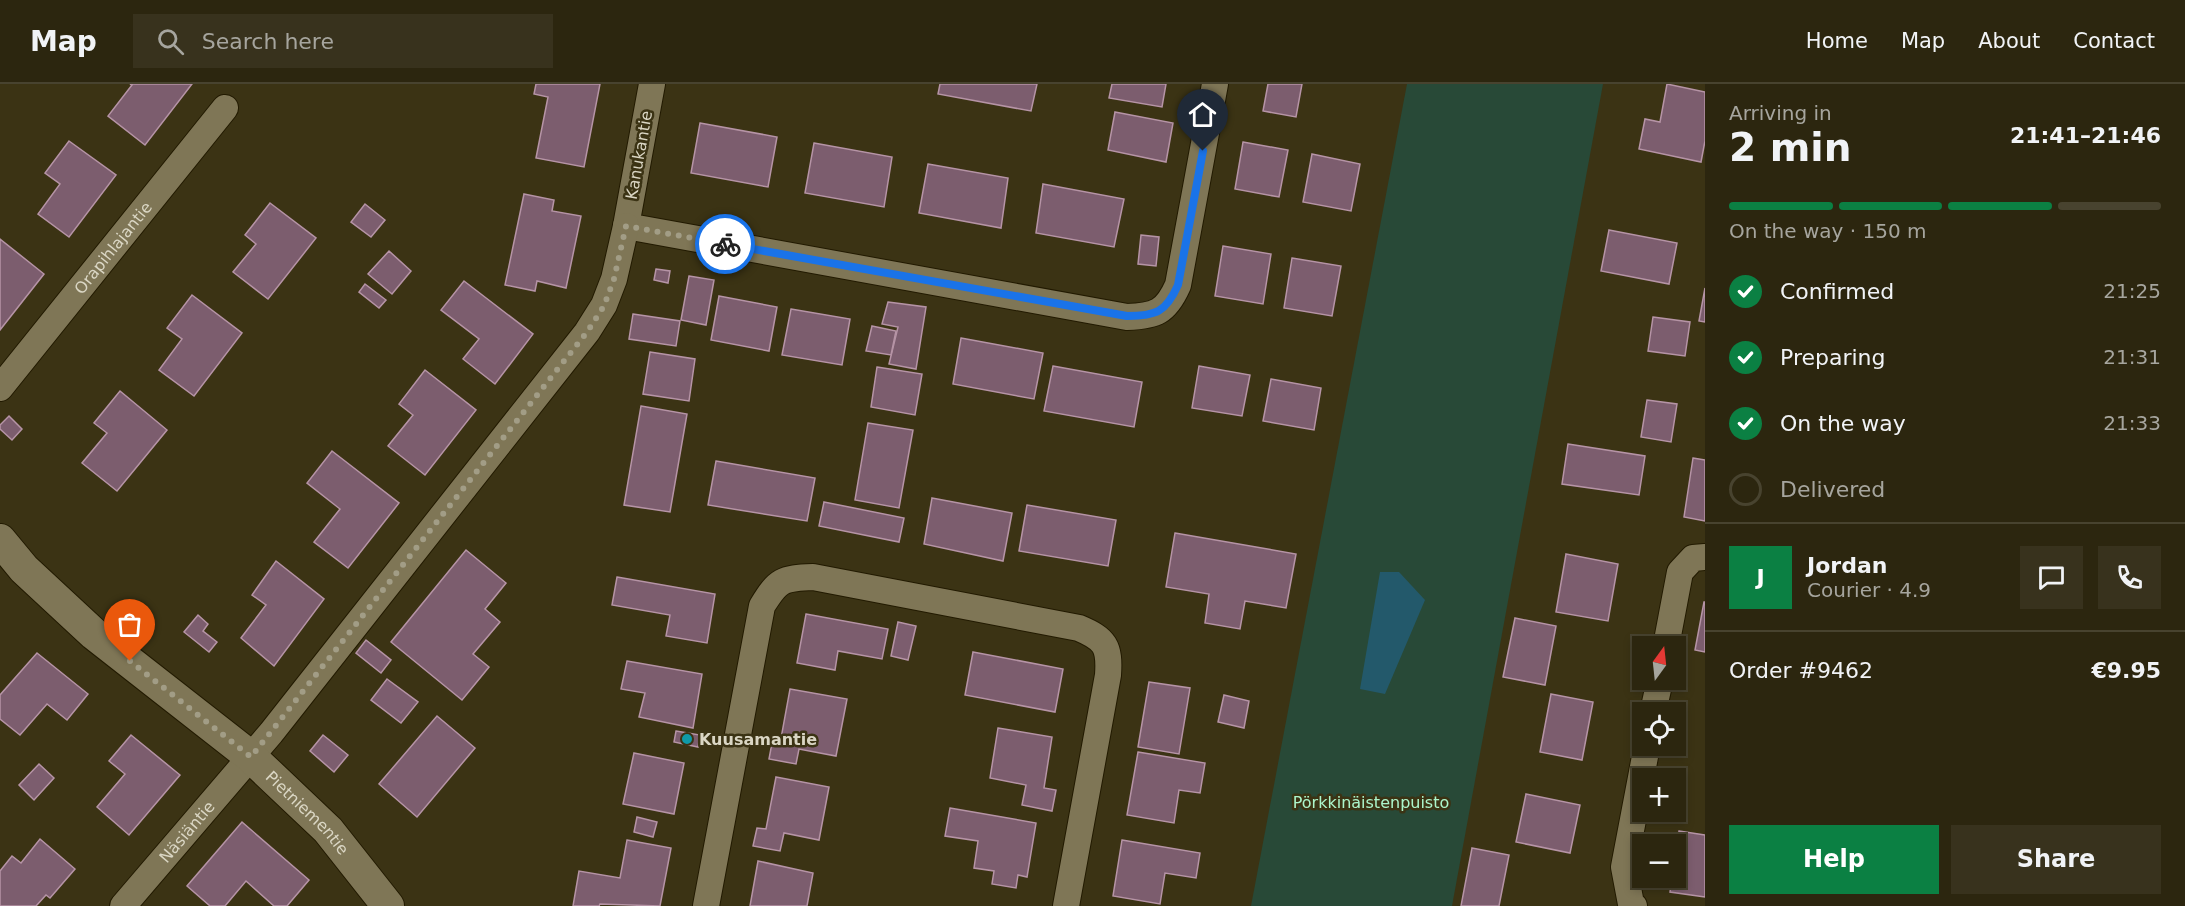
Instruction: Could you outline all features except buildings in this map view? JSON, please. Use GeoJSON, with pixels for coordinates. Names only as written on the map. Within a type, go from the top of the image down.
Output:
{"type":"FeatureCollection","features":[{"type":"Feature","properties":{"kind":"street","name":"Kanukantie"},"geometry":{"type":"LineString","coordinates":[[251,757],[587,332],[604,306],[635,227],[652,84]]}},
{"type":"Feature","properties":{"kind":"street"},"geometry":{"type":"LineString","coordinates":[[635,227],[1127,316],[1146,316],[1162,310],[1172,298],[1178,285],[1215,84]]}},
{"type":"Feature","properties":{"kind":"street","name":"Orapihlajantie"},"geometry":{"type":"LineString","coordinates":[[0,388],[225,108]]}},
{"type":"Feature","properties":{"kind":"street","name":"Pietniementie"},"geometry":{"type":"LineString","coordinates":[[0,540],[24,569],[94,634],[251,757],[328,830],[388,906]]}},
{"type":"Feature","properties":{"kind":"street"},"geometry":{"type":"LineString","coordinates":[[1668,636],[1680,572],[1694,558],[1705,557]]}},
{"type":"Feature","properties":{"kind":"street"},"geometry":{"type":"LineString","coordinates":[[706,906],[762,606],[773,588],[789,578],[813,577],[1079,628],[1094,634],[1104,642],[1109,657],[1108,675],[1066,906]]}},
{"type":"Feature","properties":{"kind":"street"},"geometry":{"type":"LineString","coordinates":[[1634,906],[1631,904],[1624,867],[1645,756]]}},
{"type":"Feature","properties":{"kind":"street","name":"Näsiäntie"},"geometry":{"type":"LineString","coordinates":[[123,906],[251,757]]}},
{"type":"Feature","properties":{"kind":"green space","name":"Pörkkinäistenpuisto"},"geometry":{"type":"Polygon","coordinates":[[[1407,84],[1603,84],[1452,906],[1251,906],[1407,84]]]}},
{"type":"Feature","properties":{"kind":"water"},"geometry":{"type":"Polygon","coordinates":[[[1380,572],[1399,572],[1425,600],[1385,694],[1360,689],[1380,572]]]}},
{"type":"Feature","properties":{"kind":"way so far"},"geometry":{"type":"LineString","coordinates":[[130,661],[251,757],[587,332],[604,306],[614,279],[626,226],[725,244]]}},
{"type":"Feature","properties":{"kind":"place","name":"Kuusamantie"},"geometry":{"type":"Point","coordinates":[687,739]}},
{"type":"Feature","properties":{"kind":"route"},"geometry":{"type":"LineString","coordinates":[[725,244],[1127,316],[1146,316],[1162,310],[1172,298],[1178,285],[1203,151]]}}]}
